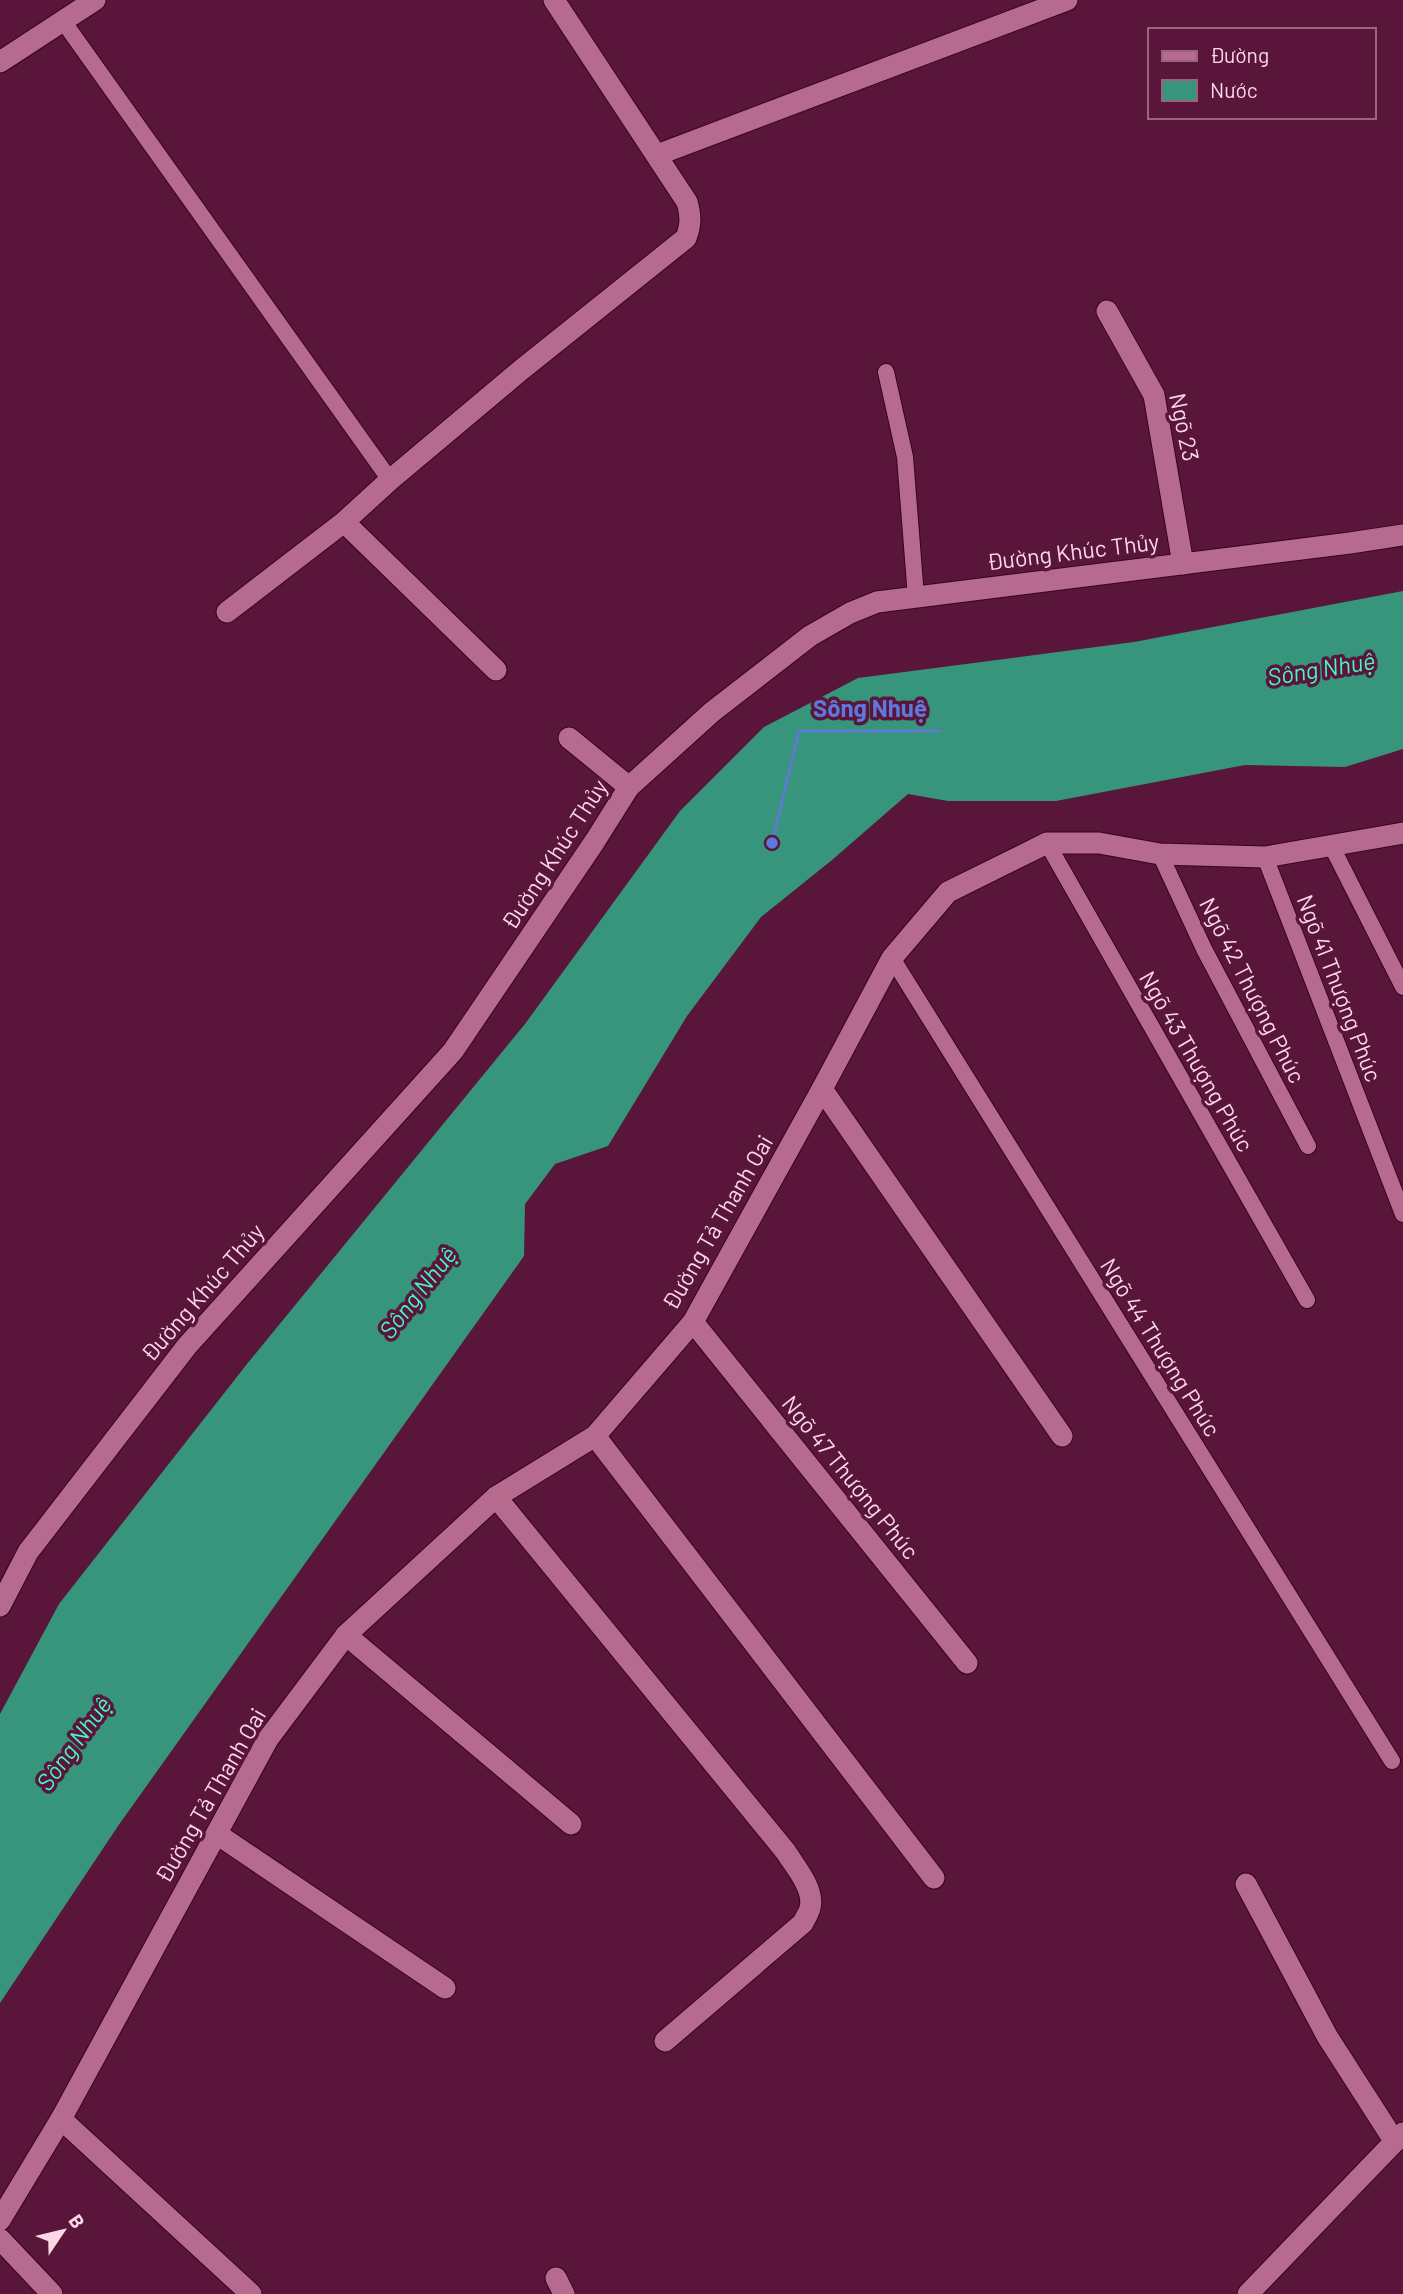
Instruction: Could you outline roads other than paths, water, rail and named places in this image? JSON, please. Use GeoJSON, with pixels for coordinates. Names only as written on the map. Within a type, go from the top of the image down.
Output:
{"type":"FeatureCollection","features":[{"type":"Feature","properties":{"kind":"street"},"geometry":{"type":"LineString","coordinates":[[0,62],[94,0]]}},
{"type":"Feature","properties":{"kind":"street"},"geometry":{"type":"LineString","coordinates":[[227,612],[344,522],[521,370],[687,238],[691,227],[688,202],[554,0]]}},
{"type":"Feature","properties":{"kind":"street"},"geometry":{"type":"LineString","coordinates":[[657,155],[1067,0]]}},
{"type":"Feature","properties":{"kind":"street","name":"Ngõ 23"},"geometry":{"type":"LineString","coordinates":[[1107,311],[1154,395],[1183,564]]}},
{"type":"Feature","properties":{"kind":"street"},"geometry":{"type":"LineString","coordinates":[[344,522],[496,670]]}},
{"type":"Feature","properties":{"kind":"street","name":"Đường Khúc Thủy"},"geometry":{"type":"LineString","coordinates":[[0,1606],[28,1552],[187,1346],[453,1051],[596,841],[629,787],[712,712],[810,636],[850,613],[877,602],[1403,535]]}},
{"type":"Feature","properties":{"kind":"street"},"geometry":{"type":"LineString","coordinates":[[569,737],[629,787]]}},
{"type":"Feature","properties":{"kind":"street","name":"Đường Tả Thanh Oai"},"geometry":{"type":"LineString","coordinates":[[0,2220],[61,2119],[268,1739],[346,1635],[496,1497],[594,1436],[693,1322],[892,958],[948,892],[1047,843],[1099,843],[1160,854],[1265,857],[1403,833]]}},
{"type":"Feature","properties":{"kind":"street"},"geometry":{"type":"LineString","coordinates":[[822,1089],[1062,1436]]}},
{"type":"Feature","properties":{"kind":"street","name":"Ngõ 47 Thượng Phúc"},"geometry":{"type":"LineString","coordinates":[[693,1322],[967,1664]]}},
{"type":"Feature","properties":{"kind":"street"},"geometry":{"type":"LineString","coordinates":[[594,1436],[934,1878]]}},
{"type":"Feature","properties":{"kind":"street"},"geometry":{"type":"LineString","coordinates":[[496,1497],[786,1852],[811,1897],[810,1908],[803,1923],[665,2040]]}},
{"type":"Feature","properties":{"kind":"street"},"geometry":{"type":"LineString","coordinates":[[346,1635],[571,1824]]}},
{"type":"Feature","properties":{"kind":"street"},"geometry":{"type":"LineString","coordinates":[[217,1834],[445,1988]]}},
{"type":"Feature","properties":{"kind":"street"},"geometry":{"type":"LineString","coordinates":[[1246,1884],[1327,2036],[1399,2138],[1248,2294]]}},
{"type":"Feature","properties":{"kind":"street"},"geometry":{"type":"LineString","coordinates":[[61,2119],[251,2294]]}},
{"type":"Feature","properties":{"kind":"street"},"geometry":{"type":"LineString","coordinates":[[0,2239],[52,2294]]}},
{"type":"Feature","properties":{"kind":"lane"},"geometry":{"type":"LineString","coordinates":[[63,21],[390,480]]}},
{"type":"Feature","properties":{"kind":"lane"},"geometry":{"type":"LineString","coordinates":[[886,372],[905,457],[916,597]]}},
{"type":"Feature","properties":{"kind":"lane","name":"Ngõ 43 Thượng Phúc"},"geometry":{"type":"LineString","coordinates":[[1047,843],[1307,1300]]}},
{"type":"Feature","properties":{"kind":"lane"},"geometry":{"type":"LineString","coordinates":[[1331,845],[1403,986]]}},
{"type":"Feature","properties":{"kind":"lane","name":"Ngõ 42 Thượng Phúc"},"geometry":{"type":"LineString","coordinates":[[1160,854],[1204,949],[1308,1146]]}},
{"type":"Feature","properties":{"kind":"lane","name":"Ngõ 41 Thượng Phúc"},"geometry":{"type":"LineString","coordinates":[[1265,857],[1403,1213]]}},
{"type":"Feature","properties":{"kind":"lane","name":"Ngõ 44 Thượng Phúc"},"geometry":{"type":"LineString","coordinates":[[892,958],[1392,1761]]}},
{"type":"Feature","properties":{"kind":"water"},"geometry":{"type":"Polygon","coordinates":[[[1403,591],[1403,749],[1345,767],[1245,765],[1056,801],[948,801],[908,794],[761,917],[687,1016],[608,1146],[555,1164],[525,1204],[524,1256],[118,1826],[0,2003],[0,1714],[59,1604],[247,1364],[525,1024],[680,811],[764,727],[858,678],[1134,642],[1403,591]]]}},
{"type":"Feature","properties":{"kind":"place","name":"Sông Nhuệ"},"geometry":{"type":"Point","coordinates":[772,843]}}]}
